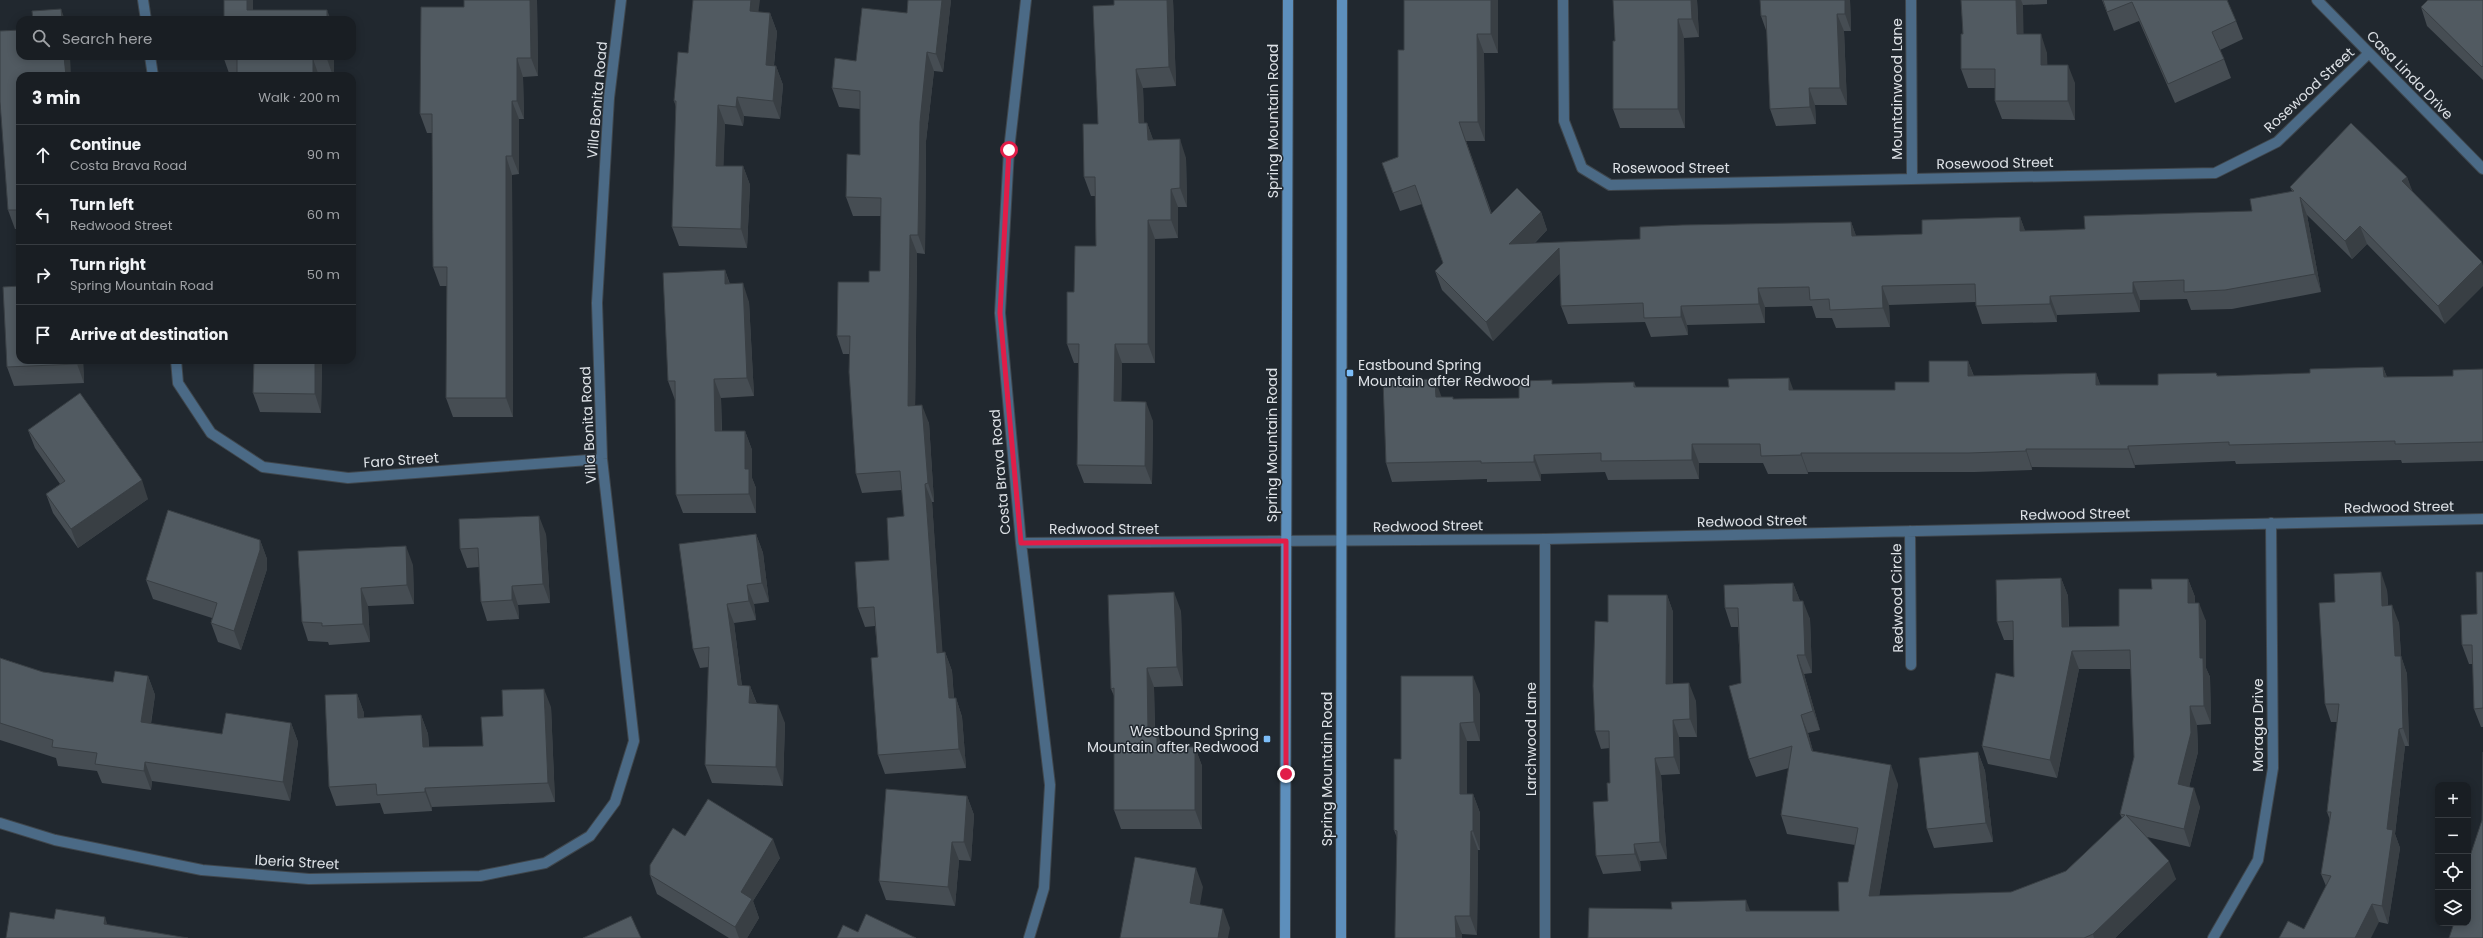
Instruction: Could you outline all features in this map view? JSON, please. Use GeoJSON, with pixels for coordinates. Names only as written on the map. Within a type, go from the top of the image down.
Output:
{"type":"FeatureCollection","features":[{"type":"Feature","properties":{"kind":"main road","name":"Spring Mountain Road"},"geometry":{"type":"LineString","coordinates":[[1285,938],[1288,0]]}},
{"type":"Feature","properties":{"kind":"main road","name":"Spring Mountain Road"},"geometry":{"type":"LineString","coordinates":[[1341,938],[1342,0]]}},
{"type":"Feature","properties":{"kind":"street"},"geometry":{"type":"LineString","coordinates":[[143,0],[145,16]]}},
{"type":"Feature","properties":{"kind":"street","name":"Villa Bonita Road"},"geometry":{"type":"LineString","coordinates":[[590,836],[616,802],[634,741],[602,460],[597,303],[609,98],[621,0]]}},
{"type":"Feature","properties":{"kind":"street","name":"Costa Brava Road"},"geometry":{"type":"LineString","coordinates":[[1026,0],[1009,150],[1000,313],[1021,543],[1050,785],[1044,888],[1029,938]]}},
{"type":"Feature","properties":{"kind":"street","name":"Rosewood Street"},"geometry":{"type":"LineString","coordinates":[[1563,0],[1564,121],[1582,168],[1610,185],[2215,173],[2277,142],[2369,53]]}},
{"type":"Feature","properties":{"kind":"street","name":"Mountainwood Lane"},"geometry":{"type":"LineString","coordinates":[[1911,0],[1912,178]]}},
{"type":"Feature","properties":{"kind":"street","name":"Casa Linda Drive"},"geometry":{"type":"LineString","coordinates":[[2317,0],[2483,169]]}},
{"type":"Feature","properties":{"kind":"street"},"geometry":{"type":"LineString","coordinates":[[151,60],[152,72]]}},
{"type":"Feature","properties":{"kind":"street","name":"Faro Street"},"geometry":{"type":"LineString","coordinates":[[176,364],[178,383],[211,434],[263,467],[348,478],[602,460]]}},
{"type":"Feature","properties":{"kind":"street","name":"Redwood Street"},"geometry":{"type":"LineString","coordinates":[[1021,543],[1545,539],[2483,519]]}},
{"type":"Feature","properties":{"kind":"street","name":"Moraga Drive"},"geometry":{"type":"LineString","coordinates":[[2213,938],[2258,860],[2273,768],[2271,524]]}},
{"type":"Feature","properties":{"kind":"street","name":"Redwood Circle"},"geometry":{"type":"LineString","coordinates":[[1910,531],[1912,665]]}},
{"type":"Feature","properties":{"kind":"street","name":"Larchwood Lane"},"geometry":{"type":"LineString","coordinates":[[1545,539],[1545,938]]}},
{"type":"Feature","properties":{"kind":"street","name":"Iberia Street"},"geometry":{"type":"LineString","coordinates":[[0,823],[55,840],[202,870],[309,879],[480,876],[545,863],[590,836]]}},
{"type":"Feature","properties":{"kind":"building"},"geometry":{"type":"Polygon","coordinates":[[[224,0],[247,0],[247,10],[327,10],[327,16],[224,16],[224,0]]]}},
{"type":"Feature","properties":{"kind":"building"},"geometry":{"type":"Polygon","coordinates":[[[464,0],[530,0],[531,58],[517,58],[517,101],[512,101],[512,156],[506,156],[506,398],[446,398],[447,267],[433,267],[432,114],[420,114],[421,7],[464,7],[464,0]]]}},
{"type":"Feature","properties":{"kind":"building"},"geometry":{"type":"Polygon","coordinates":[[[693,0],[751,0],[750,11],[770,13],[766,65],[776,66],[773,101],[737,97],[736,107],[718,105],[716,166],[743,166],[741,229],[672,227],[676,101],[674,101],[678,52],[688,53],[693,0]]]}},
{"type":"Feature","properties":{"kind":"building"},"geometry":{"type":"Polygon","coordinates":[[[908,0],[942,0],[936,54],[927,52],[920,122],[918,235],[910,235],[908,406],[922,405],[928,483],[925,484],[937,653],[945,652],[949,698],[956,698],[959,749],[878,755],[871,658],[878,657],[874,607],[858,608],[855,562],[889,560],[887,518],[904,516],[900,471],[856,474],[849,372],[850,336],[837,336],[838,282],[869,282],[869,271],[880,271],[881,198],[846,197],[847,154],[860,155],[860,91],[832,88],[835,58],[856,61],[862,8],[907,13],[908,0]]]}},
{"type":"Feature","properties":{"kind":"building"},"geometry":{"type":"Polygon","coordinates":[[[1114,0],[1167,0],[1169,67],[1136,69],[1139,123],[1147,123],[1148,140],[1180,139],[1180,188],[1171,189],[1171,220],[1148,220],[1148,344],[1115,344],[1114,401],[1146,402],[1145,466],[1077,465],[1079,344],[1067,344],[1067,292],[1074,292],[1075,246],[1096,246],[1095,177],[1084,177],[1083,124],[1098,124],[1093,6],[1114,5],[1114,0]]]}},
{"type":"Feature","properties":{"kind":"building"},"geometry":{"type":"Polygon","coordinates":[[[1404,0],[1491,0],[1491,34],[1477,34],[1478,122],[1459,122],[1491,214],[1517,188],[1541,212],[1509,244],[1640,239],[1640,227],[1682,225],[1851,222],[1852,236],[1922,234],[1922,220],[2020,217],[2020,231],[2058,230],[2085,229],[2084,216],[2252,211],[2250,199],[2294,191],[2290,187],[2351,123],[2407,177],[2402,181],[2482,262],[2438,306],[2360,226],[2345,241],[2300,197],[2315,274],[2225,290],[2184,292],[2184,280],[2133,282],[2133,293],[2050,296],[2050,304],[1976,306],[1975,284],[1882,286],[1883,308],[1830,310],[1829,299],[1810,300],[1809,287],[1758,288],[1759,304],[1681,306],[1681,317],[1644,318],[1643,303],[1561,306],[1559,248],[1486,322],[1435,271],[1443,263],[1415,185],[1393,193],[1382,163],[1398,157],[1398,50],[1404,50],[1404,0]]]}},
{"type":"Feature","properties":{"kind":"building"},"geometry":{"type":"Polygon","coordinates":[[[1613,0],[1691,0],[1692,19],[1678,19],[1678,109],[1613,109],[1613,41],[1615,41],[1613,0]]]}},
{"type":"Feature","properties":{"kind":"building"},"geometry":{"type":"Polygon","coordinates":[[[1760,0],[1845,0],[1845,14],[1837,14],[1840,88],[1809,88],[1810,107],[1770,109],[1766,16],[1761,16],[1760,0]]]}},
{"type":"Feature","properties":{"kind":"building"},"geometry":{"type":"Polygon","coordinates":[[[1961,0],[2016,0],[2017,34],[2041,34],[2041,65],[2068,65],[2068,101],[1995,101],[1995,69],[1961,69],[1961,34],[1963,34],[1961,0]]]}},
{"type":"Feature","properties":{"kind":"building"},"geometry":{"type":"Polygon","coordinates":[[[2103,0],[2227,0],[2236,21],[2212,32],[2224,59],[2168,84],[2132,2],[2107,12],[2103,0]]]}},
{"type":"Feature","properties":{"kind":"building"},"geometry":{"type":"Polygon","coordinates":[[[2428,0],[2483,0],[2482,67],[2421,7],[2428,0]]]}},
{"type":"Feature","properties":{"kind":"building"},"geometry":{"type":"Polygon","coordinates":[[[61,9],[62,16],[33,16],[32,11],[61,9]]]}},
{"type":"Feature","properties":{"kind":"building"},"geometry":{"type":"Polygon","coordinates":[[[16,30],[16,60],[64,60],[66,72],[16,72],[16,210],[8,210],[0,102],[0,31],[16,30]]]}},
{"type":"Feature","properties":{"kind":"building"},"geometry":{"type":"Polygon","coordinates":[[[237,60],[313,60],[313,72],[237,72],[237,60]]]}},
{"type":"Feature","properties":{"kind":"building"},"geometry":{"type":"Polygon","coordinates":[[[725,270],[725,284],[743,283],[747,378],[714,379],[715,431],[745,431],[745,469],[749,469],[749,494],[676,495],[675,381],[668,381],[663,273],[725,270]]]}},
{"type":"Feature","properties":{"kind":"building"},"geometry":{"type":"Polygon","coordinates":[[[16,286],[16,364],[77,364],[7,367],[3,287],[16,286]]]}},
{"type":"Feature","properties":{"kind":"building"},"geometry":{"type":"Polygon","coordinates":[[[1929,361],[1968,361],[1968,376],[2096,373],[2096,385],[2158,385],[2158,374],[2216,373],[2217,376],[2310,373],[2310,369],[2383,367],[2384,377],[2453,376],[2453,370],[2483,369],[2483,442],[2395,444],[2395,441],[2229,445],[2229,442],[2128,446],[2128,449],[2026,449],[2026,451],[1969,453],[1801,453],[1801,455],[1761,456],[1760,444],[1692,444],[1692,460],[1601,461],[1601,453],[1534,455],[1534,462],[1481,463],[1481,461],[1386,463],[1383,381],[1435,379],[1436,397],[1453,397],[1453,399],[1519,398],[1519,381],[1552,380],[1552,384],[1634,382],[1634,387],[1729,387],[1728,379],[1789,378],[1789,390],[1895,390],[1895,382],[1929,382],[1929,361]]]}},
{"type":"Feature","properties":{"kind":"building"},"geometry":{"type":"Polygon","coordinates":[[[254,364],[315,364],[315,394],[253,393],[254,364]]]}},
{"type":"Feature","properties":{"kind":"building"},"geometry":{"type":"Polygon","coordinates":[[[80,393],[142,480],[71,529],[46,494],[65,481],[28,430],[80,393]]]}},
{"type":"Feature","properties":{"kind":"building"},"geometry":{"type":"Polygon","coordinates":[[[168,510],[260,540],[260,550],[234,631],[211,623],[217,603],[146,580],[168,510]]]}},
{"type":"Feature","properties":{"kind":"building"},"geometry":{"type":"Polygon","coordinates":[[[539,516],[543,584],[512,586],[512,600],[481,602],[478,548],[460,549],[459,519],[539,516]]]}},
{"type":"Feature","properties":{"kind":"building"},"geometry":{"type":"Polygon","coordinates":[[[756,534],[762,583],[747,585],[749,601],[727,604],[738,685],[750,686],[749,703],[778,705],[776,767],[705,765],[709,647],[693,649],[679,544],[756,534]]]}},
{"type":"Feature","properties":{"kind":"building"},"geometry":{"type":"Polygon","coordinates":[[[406,546],[407,585],[361,588],[363,624],[322,626],[322,623],[302,622],[298,551],[406,546]]]}},
{"type":"Feature","properties":{"kind":"building"},"geometry":{"type":"Polygon","coordinates":[[[2381,572],[2382,606],[2392,605],[2395,656],[2401,656],[2403,728],[2399,729],[2387,829],[2393,830],[2382,906],[2372,904],[2355,938],[2279,938],[2288,921],[2304,929],[2331,876],[2321,874],[2331,812],[2327,812],[2339,704],[2325,704],[2319,603],[2335,602],[2334,574],[2381,572]]]}},
{"type":"Feature","properties":{"kind":"building"},"geometry":{"type":"Polygon","coordinates":[[[2476,572],[2483,572],[2483,708],[2474,709],[2472,645],[2462,645],[2461,615],[2477,614],[2476,572]]]}},
{"type":"Feature","properties":{"kind":"building"},"geometry":{"type":"Polygon","coordinates":[[[2061,578],[2062,627],[2119,626],[2119,589],[2152,589],[2151,579],[2188,579],[2188,603],[2199,603],[2200,658],[2203,658],[2204,706],[2190,706],[2191,733],[2178,784],[2194,788],[2184,829],[2126,815],[2169,861],[2093,934],[2084,938],[1588,938],[1589,908],[1672,909],[1671,902],[1746,900],[1746,911],[1839,911],[1838,882],[1848,882],[1858,828],[1781,815],[1792,746],[1749,759],[1729,686],[1741,683],[1738,608],[1725,608],[1724,585],[1793,583],[1793,601],[1803,601],[1805,655],[1797,655],[1813,711],[1801,715],[1812,751],[1891,765],[1869,896],[2011,892],[2066,871],[2125,815],[2120,814],[2134,757],[2130,650],[2072,651],[2050,760],[1982,746],[1996,673],[2014,677],[2013,621],[1997,622],[1996,580],[2061,578]]]}},
{"type":"Feature","properties":{"kind":"building"},"geometry":{"type":"Polygon","coordinates":[[[1174,592],[1177,667],[1147,668],[1148,731],[1157,731],[1157,747],[1195,747],[1195,810],[1114,810],[1114,688],[1111,689],[1108,595],[1174,592]]]}},
{"type":"Feature","properties":{"kind":"building"},"geometry":{"type":"Polygon","coordinates":[[[1608,595],[1667,595],[1666,684],[1689,683],[1690,719],[1673,720],[1674,757],[1655,758],[1660,842],[1634,844],[1635,854],[1596,856],[1593,802],[1608,801],[1607,783],[1610,783],[1609,731],[1595,731],[1593,686],[1595,621],[1608,622],[1608,595]]]}},
{"type":"Feature","properties":{"kind":"building"},"geometry":{"type":"Polygon","coordinates":[[[0,658],[43,672],[113,682],[115,671],[148,676],[141,722],[222,734],[226,713],[291,723],[283,782],[145,762],[144,771],[95,764],[97,753],[52,747],[53,740],[0,723],[0,658]]]}},
{"type":"Feature","properties":{"kind":"building"},"geometry":{"type":"Polygon","coordinates":[[[1401,676],[1473,676],[1474,722],[1460,723],[1460,794],[1473,794],[1470,916],[1455,916],[1456,938],[1395,938],[1397,831],[1394,830],[1394,759],[1401,759],[1401,676]]]}},
{"type":"Feature","properties":{"kind":"building"},"geometry":{"type":"Polygon","coordinates":[[[544,689],[548,783],[425,788],[425,792],[377,795],[376,784],[329,787],[325,695],[357,694],[358,718],[421,715],[423,747],[483,746],[481,717],[503,716],[502,690],[544,689]]]}},
{"type":"Feature","properties":{"kind":"building"},"geometry":{"type":"Polygon","coordinates":[[[1978,752],[1986,823],[1927,829],[1919,758],[1978,752]]]}},
{"type":"Feature","properties":{"kind":"building"},"geometry":{"type":"Polygon","coordinates":[[[2483,752],[2483,938],[2449,938],[2453,926],[2471,926],[2471,853],[2482,820],[2483,752]]]}},
{"type":"Feature","properties":{"kind":"building"},"geometry":{"type":"Polygon","coordinates":[[[886,789],[967,796],[964,842],[952,842],[948,887],[879,881],[886,789]]]}},
{"type":"Feature","properties":{"kind":"building"},"geometry":{"type":"Polygon","coordinates":[[[708,799],[773,839],[741,892],[752,899],[735,927],[650,875],[650,865],[673,828],[685,836],[708,799]]]}},
{"type":"Feature","properties":{"kind":"building"},"geometry":{"type":"Polygon","coordinates":[[[1135,857],[1196,868],[1190,903],[1223,909],[1218,938],[1120,938],[1135,857]]]}},
{"type":"Feature","properties":{"kind":"building"},"geometry":{"type":"Polygon","coordinates":[[[56,909],[105,917],[104,924],[188,938],[6,938],[10,912],[54,919],[56,909]]]}},
{"type":"Feature","properties":{"kind":"building"},"geometry":{"type":"Polygon","coordinates":[[[866,914],[916,938],[837,938],[843,925],[858,932],[866,914]]]}},
{"type":"Feature","properties":{"kind":"building"},"geometry":{"type":"Polygon","coordinates":[[[631,916],[641,938],[583,938],[631,916]]]}},
{"type":"Feature","properties":{"kind":"place","name":"Eastbound Spring Mountain after Redwood"},"geometry":{"type":"Point","coordinates":[1350,373]}},
{"type":"Feature","properties":{"kind":"place","name":"Westbound Spring Mountain after Redwood"},"geometry":{"type":"Point","coordinates":[1267,739]}},
{"type":"Feature","properties":{"kind":"route"},"geometry":{"type":"LineString","coordinates":[[1009,150],[1000,313],[1021,543],[1286,541],[1286,774]]}}]}
